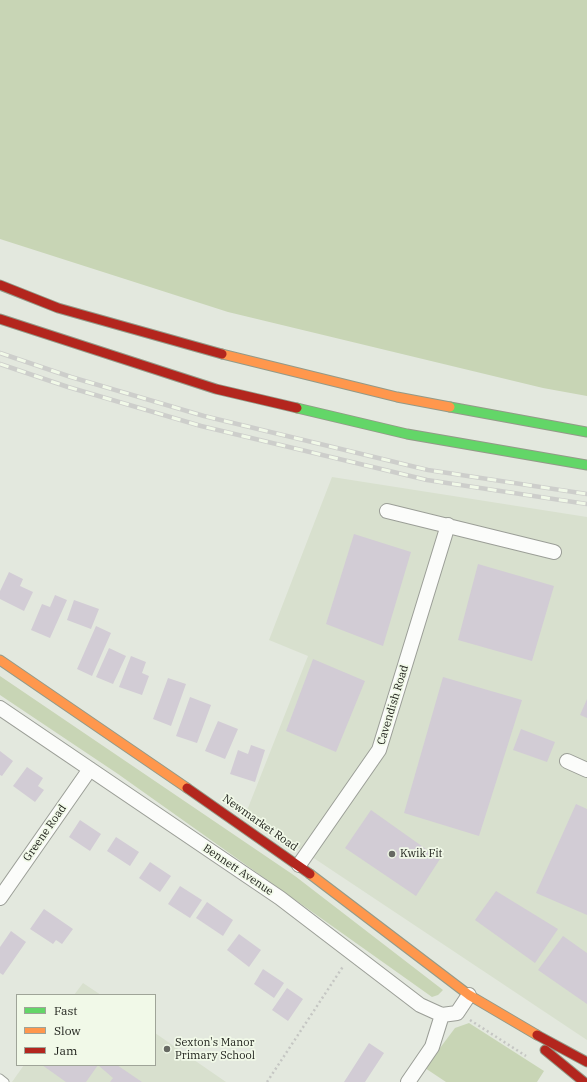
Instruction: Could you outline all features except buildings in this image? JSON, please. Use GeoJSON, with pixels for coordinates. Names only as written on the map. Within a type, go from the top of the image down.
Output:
{"type":"FeatureCollection","features":[{"type":"Feature","properties":{"kind":"main road"},"geometry":{"type":"LineString","coordinates":[[0,285],[58,308],[226,355],[397,397],[587,432]]}},
{"type":"Feature","properties":{"kind":"main road"},"geometry":{"type":"LineString","coordinates":[[0,319],[216,389],[407,434],[587,465]]}},
{"type":"Feature","properties":{"kind":"main road","name":"Newmarket Road"},"geometry":{"type":"LineString","coordinates":[[0,660],[299,865],[469,995],[500,1014],[587,1062]]}},
{"type":"Feature","properties":{"kind":"main road","name":"Newmarket Road"},"geometry":{"type":"LineString","coordinates":[[500,1014],[584,1082]]}},
{"type":"Feature","properties":{"kind":"street"},"geometry":{"type":"LineString","coordinates":[[387,511],[554,552]]}},
{"type":"Feature","properties":{"kind":"street","name":"Cavendish Road"},"geometry":{"type":"LineString","coordinates":[[299,865],[380,750],[448,525]]}},
{"type":"Feature","properties":{"kind":"street","name":"Bennett Avenue"},"geometry":{"type":"LineString","coordinates":[[0,708],[280,898],[420,1005],[442,1015]]}},
{"type":"Feature","properties":{"kind":"street"},"geometry":{"type":"LineString","coordinates":[[567,761],[587,770]]}},
{"type":"Feature","properties":{"kind":"street","name":"Greene Road"},"geometry":{"type":"LineString","coordinates":[[0,898],[90,769]]}},
{"type":"Feature","properties":{"kind":"street"},"geometry":{"type":"LineString","coordinates":[[408,1082],[432,1047],[442,1015],[457,1012],[469,995]]}},
{"type":"Feature","properties":{"kind":"lane"},"geometry":{"type":"LineString","coordinates":[[0,1078],[5,1082]]}},
{"type":"Feature","properties":{"kind":"path"},"geometry":{"type":"LineString","coordinates":[[267,1082],[352,953]]}},
{"type":"Feature","properties":{"kind":"path"},"geometry":{"type":"LineString","coordinates":[[457,1012],[532,1060]]}},
{"type":"Feature","properties":{"kind":"shaded area"},"geometry":{"type":"Polygon","coordinates":[[[332,477],[587,517],[587,1040],[246,813],[308,656],[269,640],[332,477]]]}},
{"type":"Feature","properties":{"kind":"shaded area"},"geometry":{"type":"Polygon","coordinates":[[[83,983],[100,994],[75,994],[83,983]]]}},
{"type":"Feature","properties":{"kind":"shaded area","name":"Sexton's Manor Primary School"},"geometry":{"type":"Polygon","coordinates":[[[156,1034],[226,1082],[12,1082],[23,1066],[156,1066],[156,1034]]]}},
{"type":"Feature","properties":{"kind":"green space"},"geometry":{"type":"Polygon","coordinates":[[[0,0],[587,0],[587,396],[543,388],[228,312],[0,239],[0,0]]]}},
{"type":"Feature","properties":{"kind":"green space"},"geometry":{"type":"Polygon","coordinates":[[[0,676],[295,876],[443,990],[438,995],[432,997],[118,774],[0,695],[0,676]]]}},
{"type":"Feature","properties":{"kind":"green space"},"geometry":{"type":"Polygon","coordinates":[[[469,1023],[544,1071],[537,1082],[446,1082],[425,1068],[455,1028],[469,1023]]]}},
{"type":"Feature","properties":{"kind":"railway"},"geometry":{"type":"LineString","coordinates":[[0,353],[71,377],[204,416],[428,470],[587,494]]}},
{"type":"Feature","properties":{"kind":"railway"},"geometry":{"type":"LineString","coordinates":[[0,364],[68,387],[201,426],[427,480],[587,504]]}},
{"type":"Feature","properties":{"kind":"traffic: fast"},"geometry":{"type":"LineString","coordinates":[[450,407],[587,432]]}},
{"type":"Feature","properties":{"kind":"traffic: fast"},"geometry":{"type":"LineString","coordinates":[[297,408],[407,434],[587,465]]}},
{"type":"Feature","properties":{"kind":"traffic: slow"},"geometry":{"type":"LineString","coordinates":[[222,354],[397,397],[450,407]]}},
{"type":"Feature","properties":{"kind":"traffic: slow"},"geometry":{"type":"LineString","coordinates":[[0,660],[187,788]]}},
{"type":"Feature","properties":{"kind":"traffic: slow"},"geometry":{"type":"LineString","coordinates":[[310,874],[469,995],[537,1035]]}},
{"type":"Feature","properties":{"kind":"traffic: jam"},"geometry":{"type":"LineString","coordinates":[[0,285],[58,308],[222,354]]}},
{"type":"Feature","properties":{"kind":"traffic: jam"},"geometry":{"type":"LineString","coordinates":[[0,319],[216,389],[297,408]]}},
{"type":"Feature","properties":{"kind":"traffic: jam"},"geometry":{"type":"LineString","coordinates":[[187,788],[310,874]]}},
{"type":"Feature","properties":{"kind":"traffic: jam"},"geometry":{"type":"LineString","coordinates":[[537,1035],[587,1062]]}},
{"type":"Feature","properties":{"kind":"traffic: jam"},"geometry":{"type":"LineString","coordinates":[[545,1050],[584,1082]]}},
{"type":"Feature","properties":{"kind":"place","name":"Kwik Fit"},"geometry":{"type":"Point","coordinates":[392,854]}},
{"type":"Feature","properties":{"kind":"place","name":"Sexton's Manor Primary School"},"geometry":{"type":"Point","coordinates":[167,1049]}}]}
